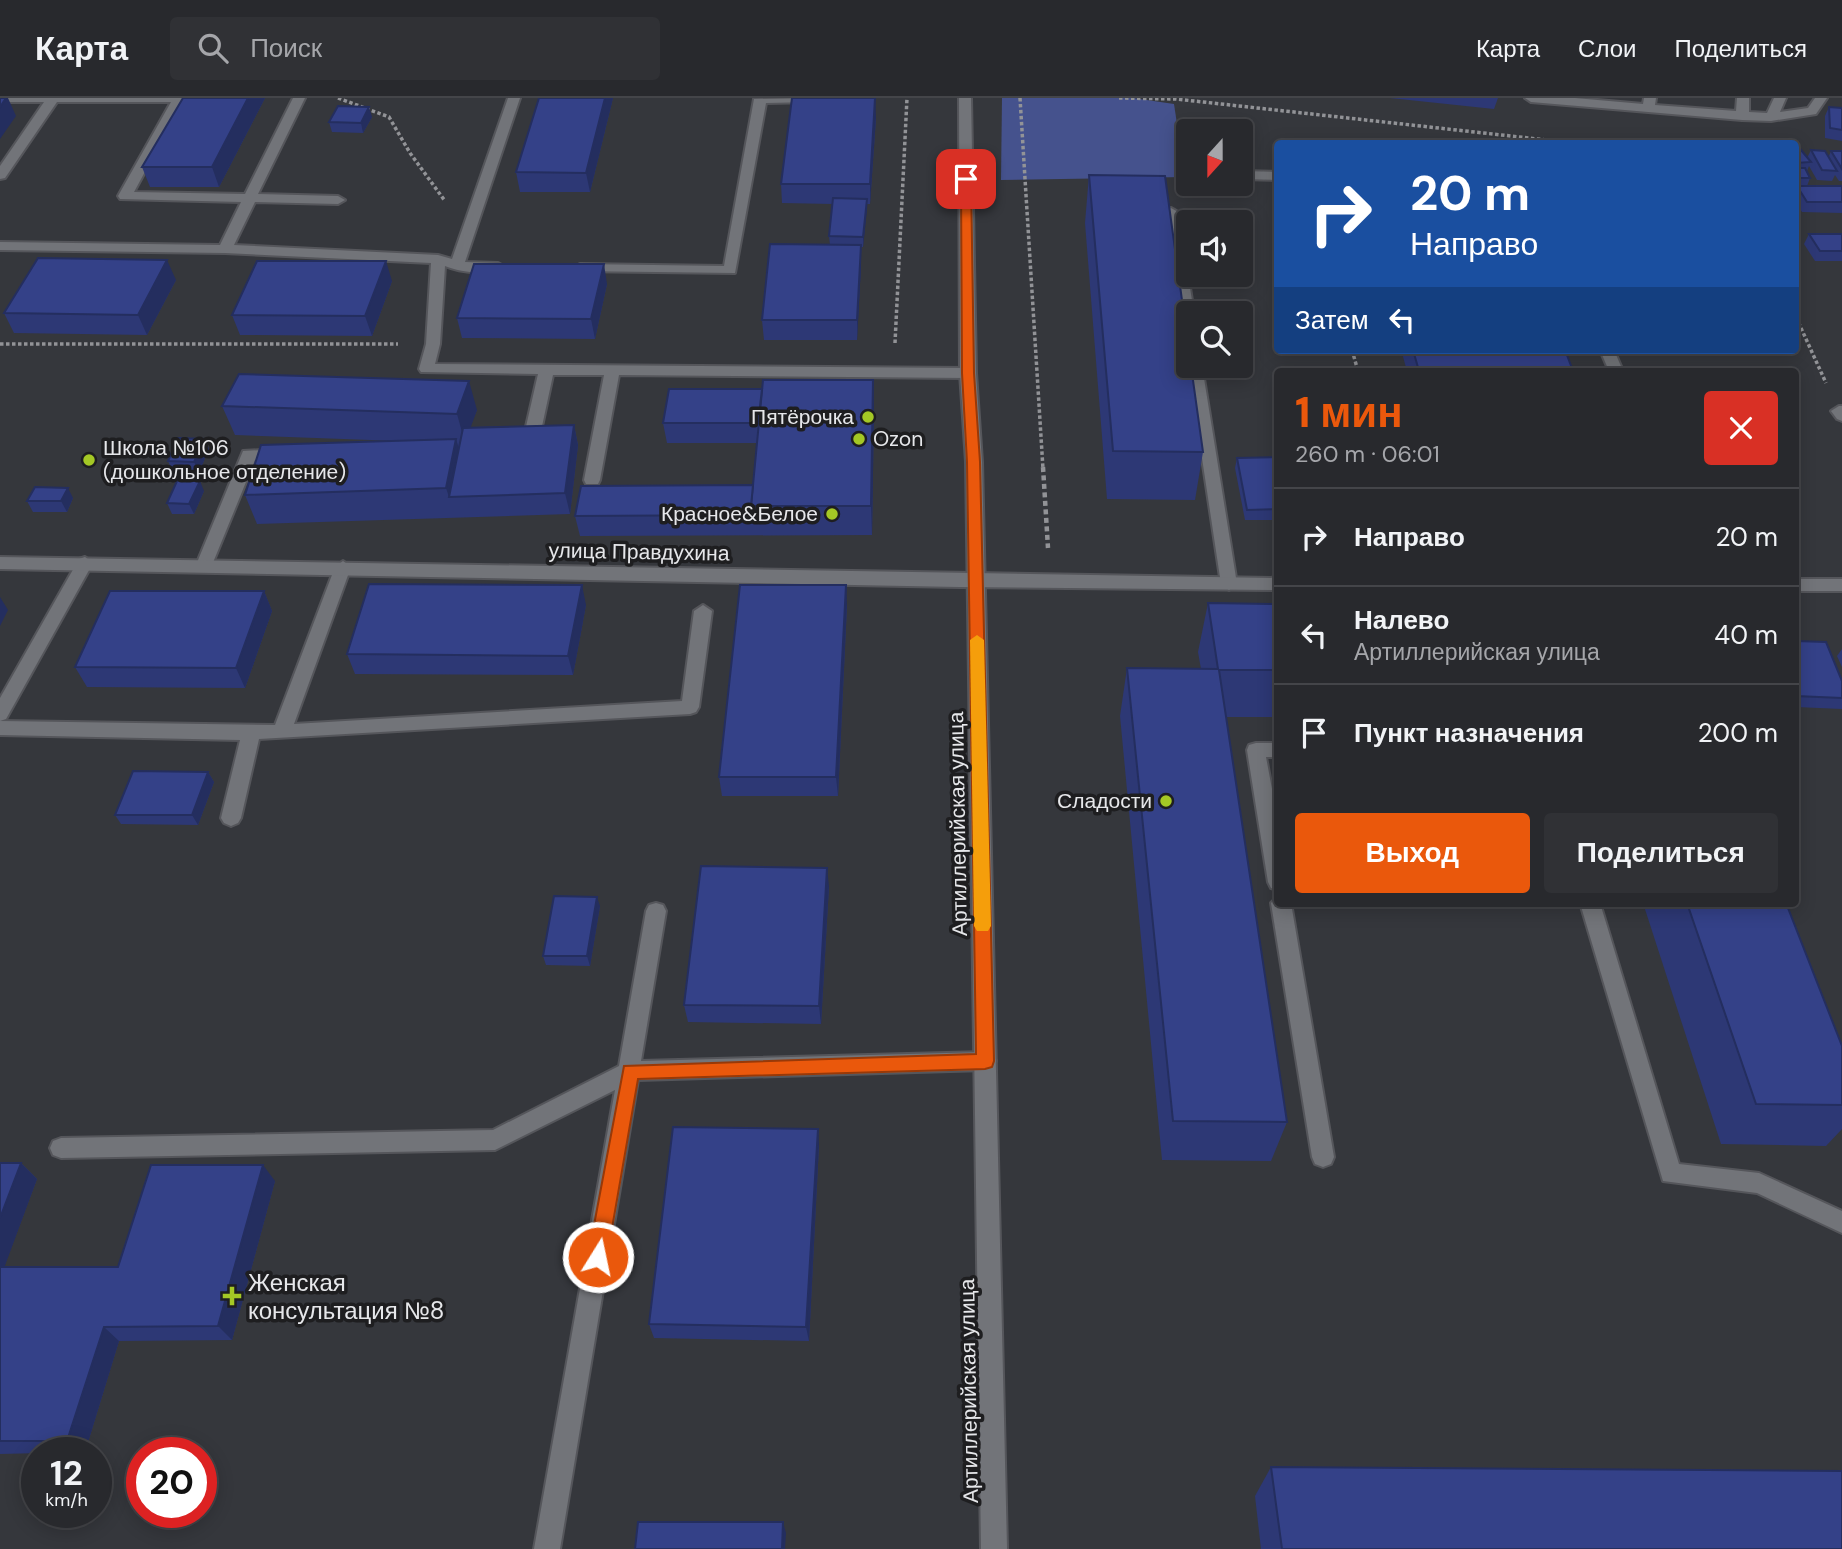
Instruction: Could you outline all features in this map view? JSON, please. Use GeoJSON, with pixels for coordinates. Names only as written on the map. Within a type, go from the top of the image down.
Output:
{"type":"FeatureCollection","features":[{"type":"Feature","properties":{"kind":"street"},"geometry":{"type":"LineString","coordinates":[[0,98],[179,99],[125,196],[249,196],[338,200]]}},
{"type":"Feature","properties":{"kind":"street"},"geometry":{"type":"LineString","coordinates":[[0,176],[53,98]]}},
{"type":"Feature","properties":{"kind":"street"},"geometry":{"type":"LineString","coordinates":[[225,248],[299,98]]}},
{"type":"Feature","properties":{"kind":"street"},"geometry":{"type":"LineString","coordinates":[[457,266],[514,98]]}},
{"type":"Feature","properties":{"kind":"street"},"geometry":{"type":"LineString","coordinates":[[566,268],[730,270],[760,99],[813,98]]}},
{"type":"Feature","properties":{"kind":"street","name":"Артиллерийская улица"},"geometry":{"type":"LineString","coordinates":[[965,98],[968,373],[974,462],[994,1549]]}},
{"type":"Feature","properties":{"kind":"street"},"geometry":{"type":"LineString","coordinates":[[1531,98],[1694,105],[1742,116],[1771,117],[1812,111],[1821,98]]}},
{"type":"Feature","properties":{"kind":"street"},"geometry":{"type":"LineString","coordinates":[[1742,116],[1743,98]]}},
{"type":"Feature","properties":{"kind":"street"},"geometry":{"type":"LineString","coordinates":[[1771,117],[1780,98]]}},
{"type":"Feature","properties":{"kind":"street"},"geometry":{"type":"LineString","coordinates":[[1253,175],[1274,176]]}},
{"type":"Feature","properties":{"kind":"street"},"geometry":{"type":"LineString","coordinates":[[1171,212],[1185,301]]}},
{"type":"Feature","properties":{"kind":"street"},"geometry":{"type":"LineString","coordinates":[[0,246],[225,248],[439,259],[457,266],[512,267]]}},
{"type":"Feature","properties":{"kind":"street"},"geometry":{"type":"LineString","coordinates":[[439,259],[432,344],[426,369],[968,373]]}},
{"type":"Feature","properties":{"kind":"street"},"geometry":{"type":"LineString","coordinates":[[592,480],[612,370]]}},
{"type":"Feature","properties":{"kind":"street"},"geometry":{"type":"LineString","coordinates":[[1197,378],[1229,584]]}},
{"type":"Feature","properties":{"kind":"street"},"geometry":{"type":"LineString","coordinates":[[204,565],[249,455],[303,454]]}},
{"type":"Feature","properties":{"kind":"street","name":"улица Правдухина"},"geometry":{"type":"LineString","coordinates":[[0,563],[343,567],[976,583],[1274,584]]}},
{"type":"Feature","properties":{"kind":"street"},"geometry":{"type":"LineString","coordinates":[[0,714],[85,564]]}},
{"type":"Feature","properties":{"kind":"street"},"geometry":{"type":"LineString","coordinates":[[282,730],[343,567]]}},
{"type":"Feature","properties":{"kind":"street"},"geometry":{"type":"LineString","coordinates":[[1799,585],[1842,585]]}},
{"type":"Feature","properties":{"kind":"street"},"geometry":{"type":"LineString","coordinates":[[0,728],[251,733],[690,707],[703,611]]}},
{"type":"Feature","properties":{"kind":"street"},"geometry":{"type":"LineString","coordinates":[[231,818],[251,733]]}},
{"type":"Feature","properties":{"kind":"street"},"geometry":{"type":"LineString","coordinates":[[1274,750],[1256,750],[1274,858]]}},
{"type":"Feature","properties":{"kind":"street"},"geometry":{"type":"LineString","coordinates":[[1282,907],[1323,1157]]}},
{"type":"Feature","properties":{"kind":"street"},"geometry":{"type":"LineString","coordinates":[[1591,907],[1671,1174],[1759,1183],[1842,1222]]}},
{"type":"Feature","properties":{"kind":"street"},"geometry":{"type":"LineString","coordinates":[[547,1549],[656,911]]}},
{"type":"Feature","properties":{"kind":"street"},"geometry":{"type":"LineString","coordinates":[[61,1148],[495,1140],[630,1071],[985,1061]]}},
{"type":"Feature","properties":{"kind":"lane"},"geometry":{"type":"LineString","coordinates":[[533,430],[547,370]]}},
{"type":"Feature","properties":{"kind":"path"},"geometry":{"type":"LineString","coordinates":[[338,98],[389,117],[410,153],[468,233]]}},
{"type":"Feature","properties":{"kind":"path"},"geometry":{"type":"LineString","coordinates":[[895,348],[907,98]]}},
{"type":"Feature","properties":{"kind":"path"},"geometry":{"type":"LineString","coordinates":[[1020,98],[1050,583]]}},
{"type":"Feature","properties":{"kind":"path"},"geometry":{"type":"LineString","coordinates":[[1119,98],[1176,99],[1547,140]]}},
{"type":"Feature","properties":{"kind":"path"},"geometry":{"type":"LineString","coordinates":[[1799,323],[1841,413]]}},
{"type":"Feature","properties":{"kind":"shaded area"},"geometry":{"type":"Polygon","coordinates":[[[1002,98],[1133,98],[1174,104],[1176,177],[1001,180],[1002,98]]]}},
{"type":"Feature","properties":{"kind":"building"},"geometry":{"type":"Polygon","coordinates":[[[183,98],[248,98],[212,167],[142,167],[183,98]]]}},
{"type":"Feature","properties":{"kind":"building"},"geometry":{"type":"Polygon","coordinates":[[[539,98],[605,98],[586,173],[516,172],[539,98]]]}},
{"type":"Feature","properties":{"kind":"building"},"geometry":{"type":"Polygon","coordinates":[[[792,98],[875,98],[870,184],[781,184],[792,98]]]}},
{"type":"Feature","properties":{"kind":"building"},"geometry":{"type":"Polygon","coordinates":[[[338,106],[369,107],[361,123],[329,122],[338,106]]]}},
{"type":"Feature","properties":{"kind":"building"},"geometry":{"type":"Polygon","coordinates":[[[1829,107],[1842,108],[1842,130],[1830,128],[1829,107]]]}},
{"type":"Feature","properties":{"kind":"building"},"geometry":{"type":"Polygon","coordinates":[[[1799,148],[1811,162],[1799,163],[1799,148]]]}},
{"type":"Feature","properties":{"kind":"building"},"geometry":{"type":"Polygon","coordinates":[[[1811,150],[1825,151],[1837,171],[1822,170],[1811,150]]]}},
{"type":"Feature","properties":{"kind":"building"},"geometry":{"type":"Polygon","coordinates":[[[1831,151],[1842,151],[1842,169],[1831,151]]]}},
{"type":"Feature","properties":{"kind":"building"},"geometry":{"type":"Polygon","coordinates":[[[1799,168],[1805,168],[1810,178],[1799,178],[1799,168]]]}},
{"type":"Feature","properties":{"kind":"building"},"geometry":{"type":"Polygon","coordinates":[[[1089,175],[1165,176],[1176,256],[1176,287],[1180,287],[1182,301],[1176,301],[1176,378],[1193,378],[1203,452],[1113,451],[1089,175]]]}},
{"type":"Feature","properties":{"kind":"building"},"geometry":{"type":"Polygon","coordinates":[[[1799,186],[1842,186],[1842,202],[1807,202],[1799,186]]]}},
{"type":"Feature","properties":{"kind":"building"},"geometry":{"type":"Polygon","coordinates":[[[833,198],[867,199],[863,237],[829,236],[833,198]]]}},
{"type":"Feature","properties":{"kind":"building"},"geometry":{"type":"Polygon","coordinates":[[[1809,234],[1842,234],[1842,251],[1820,251],[1809,234]]]}},
{"type":"Feature","properties":{"kind":"building"},"geometry":{"type":"Polygon","coordinates":[[[770,244],[861,245],[857,320],[762,320],[770,244]]]}},
{"type":"Feature","properties":{"kind":"building"},"geometry":{"type":"Polygon","coordinates":[[[38,258],[167,260],[138,315],[4,313],[38,258]]]}},
{"type":"Feature","properties":{"kind":"building"},"geometry":{"type":"Polygon","coordinates":[[[257,261],[386,261],[365,316],[232,315],[257,261]]]}},
{"type":"Feature","properties":{"kind":"building"},"geometry":{"type":"Polygon","coordinates":[[[474,264],[604,264],[591,319],[457,318],[474,264]]]}},
{"type":"Feature","properties":{"kind":"building"},"geometry":{"type":"Polygon","coordinates":[[[1414,354],[1567,354],[1572,368],[1418,368],[1414,354]]]}},
{"type":"Feature","properties":{"kind":"building"},"geometry":{"type":"Polygon","coordinates":[[[239,374],[469,381],[457,414],[222,406],[239,374]]]}},
{"type":"Feature","properties":{"kind":"building"},"geometry":{"type":"Polygon","coordinates":[[[763,380],[873,380],[871,506],[751,506],[763,380]]]}},
{"type":"Feature","properties":{"kind":"building"},"geometry":{"type":"Polygon","coordinates":[[[669,389],[762,389],[758,423],[663,423],[669,389]]]}},
{"type":"Feature","properties":{"kind":"building"},"geometry":{"type":"Polygon","coordinates":[[[574,425],[565,493],[449,497],[463,428],[574,425]]]}},
{"type":"Feature","properties":{"kind":"building"},"geometry":{"type":"Polygon","coordinates":[[[178,438],[205,439],[194,462],[168,461],[178,438]]]}},
{"type":"Feature","properties":{"kind":"building"},"geometry":{"type":"Polygon","coordinates":[[[456,439],[446,488],[245,495],[261,445],[456,439]]]}},
{"type":"Feature","properties":{"kind":"building"},"geometry":{"type":"Polygon","coordinates":[[[1274,457],[1274,509],[1247,510],[1237,458],[1274,457]]]}},
{"type":"Feature","properties":{"kind":"building"},"geometry":{"type":"Polygon","coordinates":[[[177,481],[200,481],[189,504],[167,503],[177,481]]]}},
{"type":"Feature","properties":{"kind":"building"},"geometry":{"type":"Polygon","coordinates":[[[753,485],[752,515],[575,516],[581,486],[753,485]]]}},
{"type":"Feature","properties":{"kind":"building"},"geometry":{"type":"Polygon","coordinates":[[[35,487],[68,488],[61,501],[27,501],[35,487]]]}},
{"type":"Feature","properties":{"kind":"building"},"geometry":{"type":"Polygon","coordinates":[[[369,584],[582,585],[568,656],[347,654],[369,584]]]}},
{"type":"Feature","properties":{"kind":"building"},"geometry":{"type":"Polygon","coordinates":[[[740,585],[846,585],[836,777],[719,777],[740,585]]]}},
{"type":"Feature","properties":{"kind":"building"},"geometry":{"type":"Polygon","coordinates":[[[110,591],[264,591],[236,668],[75,667],[110,591]]]}},
{"type":"Feature","properties":{"kind":"building"},"geometry":{"type":"Polygon","coordinates":[[[1208,603],[1274,604],[1274,670],[1219,670],[1287,1122],[1173,1121],[1127,668],[1218,669],[1208,603]]]}},
{"type":"Feature","properties":{"kind":"building"},"geometry":{"type":"Polygon","coordinates":[[[1799,641],[1826,642],[1842,681],[1842,698],[1799,696],[1799,641]]]}},
{"type":"Feature","properties":{"kind":"building"},"geometry":{"type":"Polygon","coordinates":[[[133,771],[208,772],[192,815],[115,815],[133,771]]]}},
{"type":"Feature","properties":{"kind":"building"},"geometry":{"type":"Polygon","coordinates":[[[701,866],[827,868],[819,1006],[684,1005],[701,866]]]}},
{"type":"Feature","properties":{"kind":"building"},"geometry":{"type":"Polygon","coordinates":[[[554,896],[597,897],[587,956],[543,956],[554,896]]]}},
{"type":"Feature","properties":{"kind":"building"},"geometry":{"type":"Polygon","coordinates":[[[1688,907],[1788,907],[1842,1046],[1842,1105],[1756,1104],[1688,907]]]}},
{"type":"Feature","properties":{"kind":"building"},"geometry":{"type":"Polygon","coordinates":[[[673,1127],[818,1129],[806,1327],[649,1324],[673,1127]]]}},
{"type":"Feature","properties":{"kind":"building"},"geometry":{"type":"Polygon","coordinates":[[[0,1163],[21,1163],[0,1218],[0,1163]]]}},
{"type":"Feature","properties":{"kind":"building"},"geometry":{"type":"Polygon","coordinates":[[[151,1165],[263,1165],[218,1326],[104,1327],[68,1437],[21,1437],[21,1441],[0,1441],[0,1267],[118,1267],[151,1165]]]}},
{"type":"Feature","properties":{"kind":"building"},"geometry":{"type":"Polygon","coordinates":[[[1271,1467],[1842,1471],[1842,1549],[1282,1549],[1271,1467]]]}},
{"type":"Feature","properties":{"kind":"building"},"geometry":{"type":"Polygon","coordinates":[[[638,1522],[783,1522],[782,1549],[635,1549],[638,1522]]]}},
{"type":"Feature","properties":{"kind":"slow traffic"},"geometry":{"type":"LineString","coordinates":[[977,640],[982,926]]}},
{"type":"Feature","properties":{"kind":"place","name":"Пятёрочка"},"geometry":{"type":"Point","coordinates":[868,417]}},
{"type":"Feature","properties":{"kind":"place","name":"Ozon"},"geometry":{"type":"Point","coordinates":[859,439]}},
{"type":"Feature","properties":{"kind":"place","name":"Школа №106 (дошкольное отделение)"},"geometry":{"type":"Point","coordinates":[89,460]}},
{"type":"Feature","properties":{"kind":"place","name":"Красное&Белое"},"geometry":{"type":"Point","coordinates":[832,514]}},
{"type":"Feature","properties":{"kind":"place","name":"Сладости"},"geometry":{"type":"Point","coordinates":[1166,801]}},
{"type":"Feature","properties":{"kind":"place","name":"Женская консультация №8"},"geometry":{"type":"Point","coordinates":[232,1296]}},
{"type":"Feature","properties":{"kind":"route"},"geometry":{"type":"LineString","coordinates":[[598,1257],[630,1071],[985,1061],[974,462],[968,373],[966,179]]}}]}
